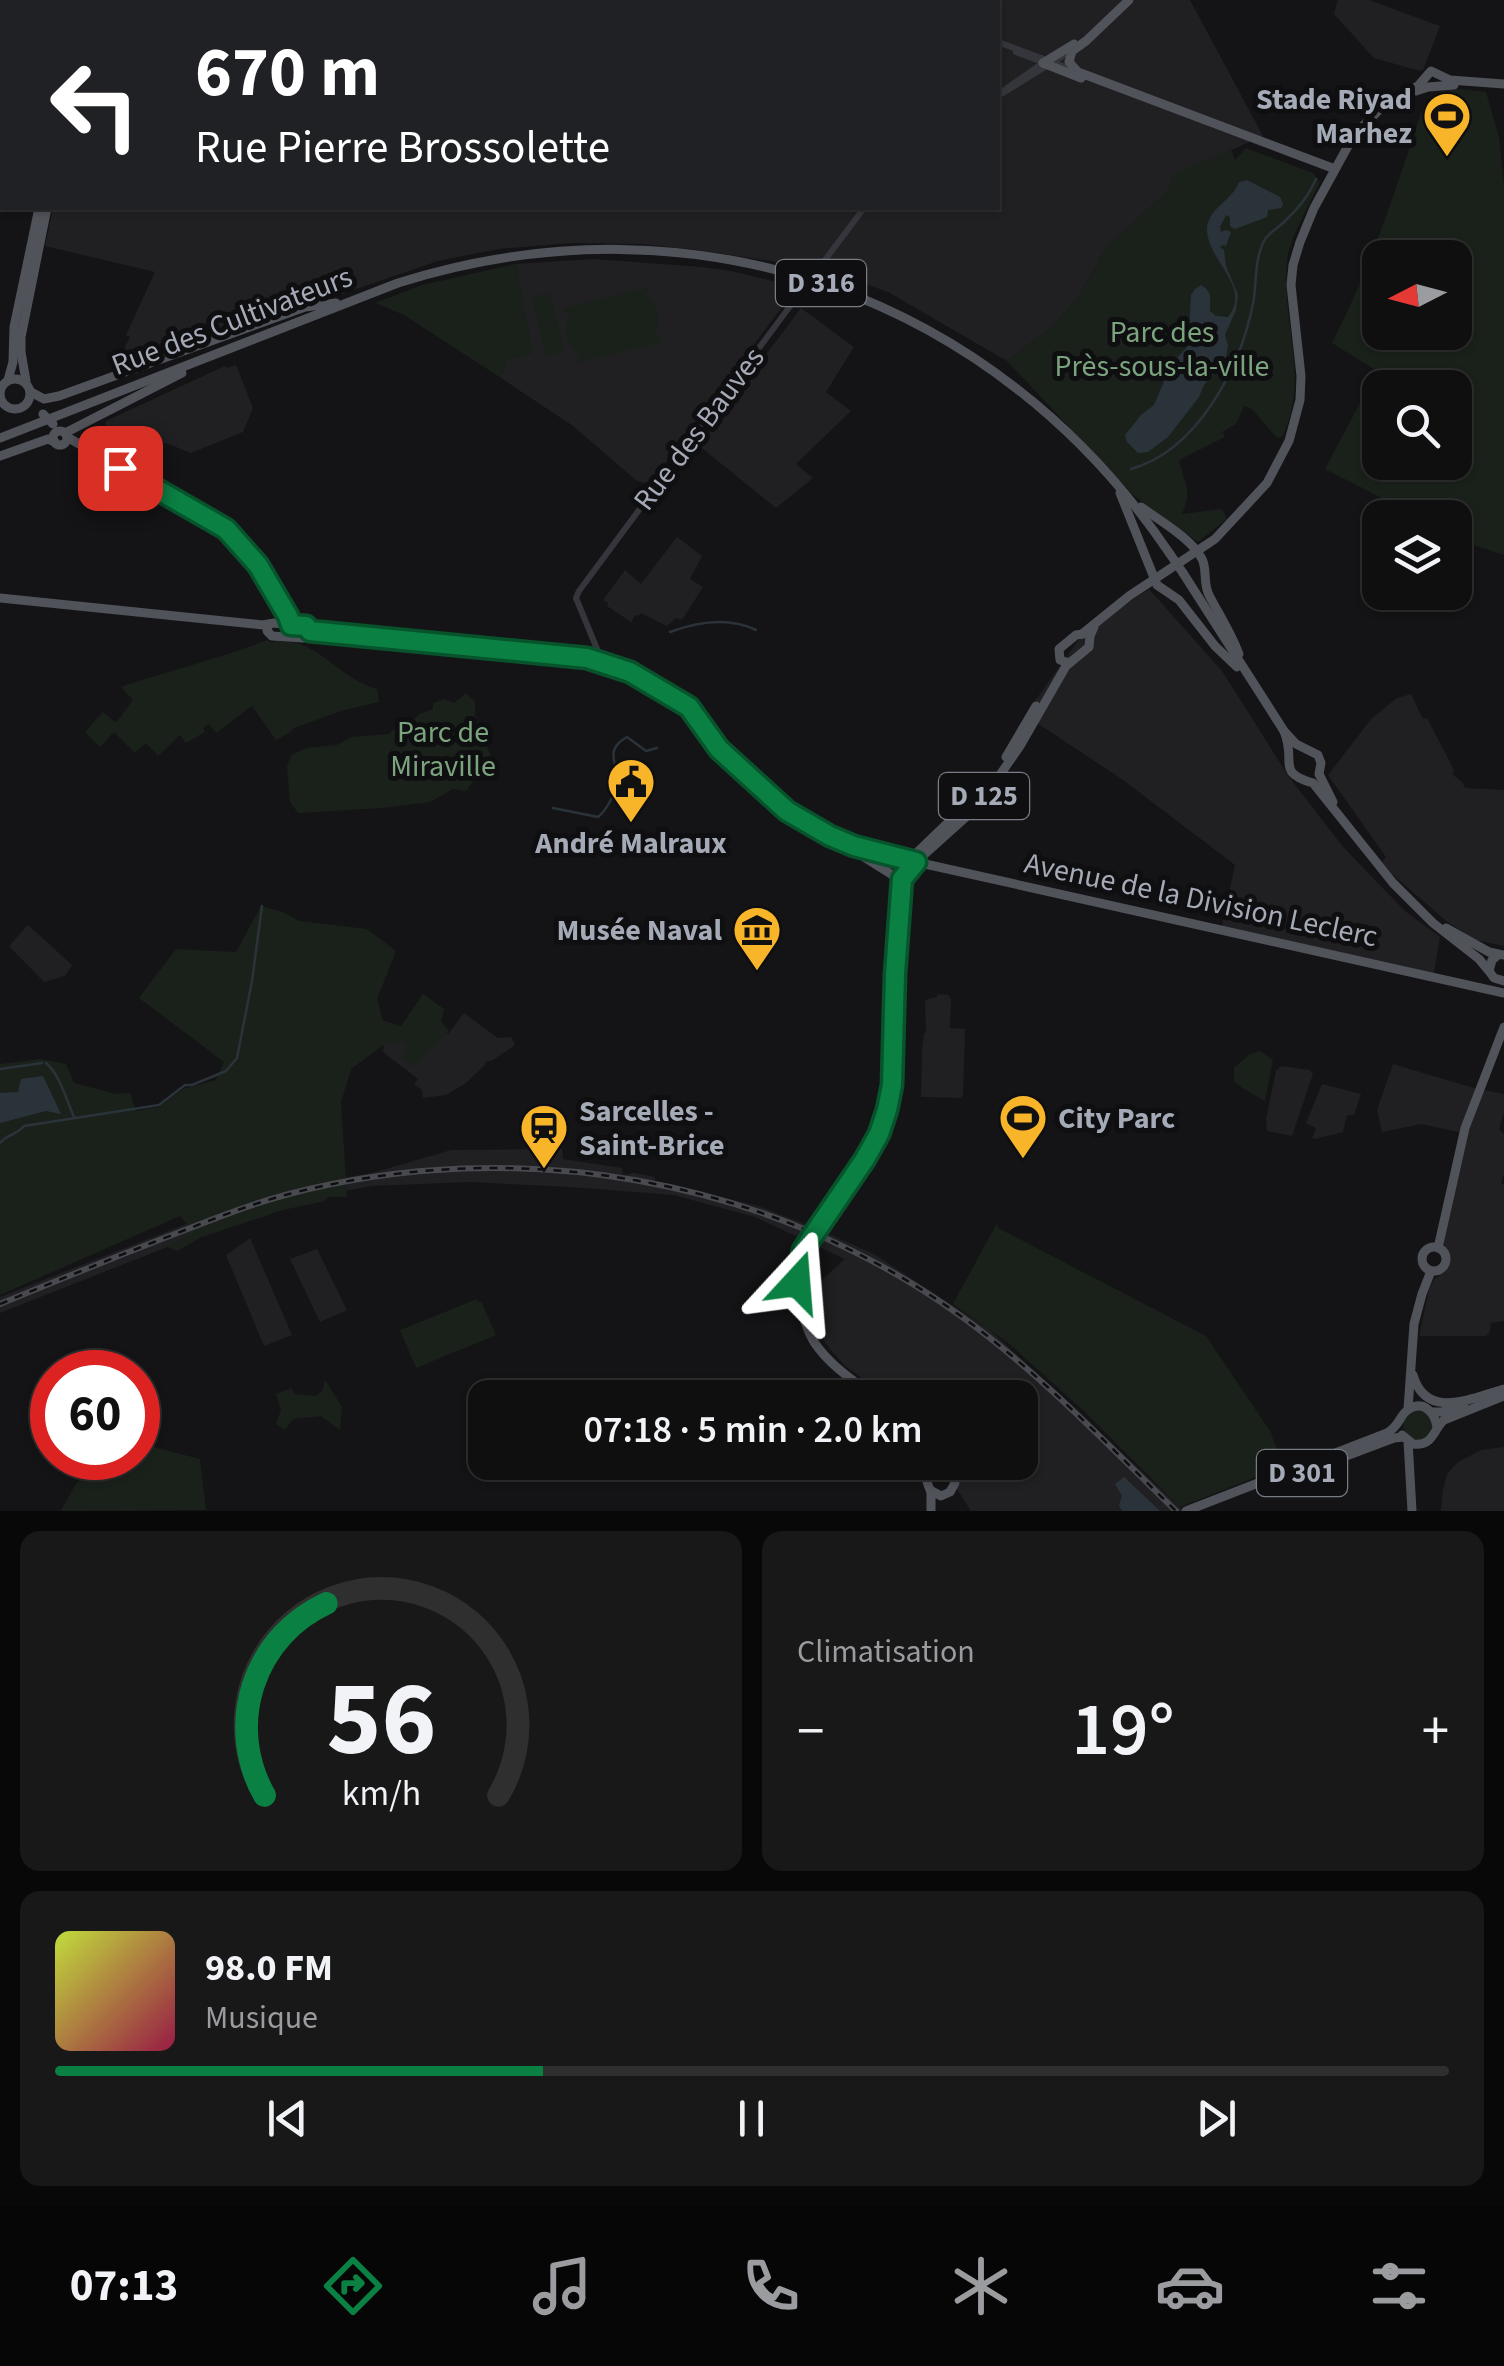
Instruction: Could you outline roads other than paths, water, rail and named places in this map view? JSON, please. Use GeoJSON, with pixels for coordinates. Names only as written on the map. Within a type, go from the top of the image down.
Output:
{"type":"FeatureCollection","features":[{"type":"Feature","properties":{"kind":"main road"},"geometry":{"type":"LineString","coordinates":[[1129,0],[1072,51],[1069,62],[1078,72],[1334,174]]}},
{"type":"Feature","properties":{"kind":"main road"},"geometry":{"type":"LineString","coordinates":[[1050,62],[1094,33]]}},
{"type":"Feature","properties":{"kind":"main road"},"geometry":{"type":"LineString","coordinates":[[1050,62],[1111,90],[1334,174]]}},
{"type":"Feature","properties":{"kind":"main road"},"geometry":{"type":"LineString","coordinates":[[1086,636],[1124,600],[1224,532],[1272,477],[1294,427],[1301,392],[1291,285],[1295,256],[1348,143],[1387,103],[1433,83],[1450,80],[1504,86]]}},
{"type":"Feature","properties":{"kind":"main road"},"geometry":{"type":"LineString","coordinates":[[1316,166],[1325,174],[1334,174]]}},
{"type":"Feature","properties":{"kind":"main road"},"geometry":{"type":"LineString","coordinates":[[41,412],[24,407],[11,409],[1,400],[1,388],[8,380],[13,362],[14,326],[44,210]]}},
{"type":"Feature","properties":{"kind":"main road"},"geometry":{"type":"LineString","coordinates":[[45,210],[21,336],[26,381],[41,412],[62,435],[226,529],[258,565],[291,625]]}},
{"type":"Feature","properties":{"kind":"main road","name":"Rue des Cultivateurs"},"geometry":{"type":"LineString","coordinates":[[0,438],[376,292],[462,265],[581,250],[654,250],[755,265],[800,276],[879,306],[928,331],[1024,393],[1061,424],[1130,500],[1256,687]]}},
{"type":"Feature","properties":{"kind":"main road","name":"Rue des Cultivateurs"},"geometry":{"type":"LineString","coordinates":[[376,292],[491,264],[597,253],[689,258],[792,278],[906,324],[979,366],[1084,453],[1169,556]]}},
{"type":"Feature","properties":{"kind":"main road"},"geometry":{"type":"LineString","coordinates":[[31,395],[44,400],[58,396],[306,307],[376,292]]}},
{"type":"Feature","properties":{"kind":"main road"},"geometry":{"type":"LineString","coordinates":[[0,456],[62,435],[200,364],[314,316]]}},
{"type":"Feature","properties":{"kind":"main road"},"geometry":{"type":"LineString","coordinates":[[8,380],[26,381]]}},
{"type":"Feature","properties":{"kind":"main road"},"geometry":{"type":"LineString","coordinates":[[24,407],[31,395]]}},
{"type":"Feature","properties":{"kind":"main road"},"geometry":{"type":"LineString","coordinates":[[1120,493],[1154,580],[1179,600],[1215,646],[1256,687]]}},
{"type":"Feature","properties":{"kind":"main road"},"geometry":{"type":"LineString","coordinates":[[1130,500],[1161,521],[1203,560],[1207,593],[1229,628],[1256,687]]}},
{"type":"Feature","properties":{"kind":"main road"},"geometry":{"type":"LineString","coordinates":[[0,598],[268,626],[306,626],[310,631],[602,662],[642,678],[689,707],[719,749],[787,811],[831,843],[859,854],[900,881],[884,1098],[870,1138],[805,1247],[794,1289],[782,1298],[776,1291],[778,1281],[794,1289],[818,1340],[853,1380]]}},
{"type":"Feature","properties":{"kind":"main road"},"geometry":{"type":"LineString","coordinates":[[268,626],[272,636],[303,638],[310,631]]}},
{"type":"Feature","properties":{"kind":"main road"},"geometry":{"type":"LineString","coordinates":[[1075,635],[1086,636],[1088,648],[1064,661],[1058,652],[1060,647],[1075,635]]}},
{"type":"Feature","properties":{"kind":"main road","name":"D 125"},"geometry":{"type":"LineString","coordinates":[[912,861],[965,818],[993,785],[1020,746],[1064,661]]}},
{"type":"Feature","properties":{"kind":"main road","name":"D 125"},"geometry":{"type":"LineString","coordinates":[[900,881],[912,861],[992,779],[1064,661]]}},
{"type":"Feature","properties":{"kind":"main road","name":"D 316"},"geometry":{"type":"LineString","coordinates":[[1256,687],[1284,731],[1305,748]]}},
{"type":"Feature","properties":{"kind":"main road","name":"D 316"},"geometry":{"type":"LineString","coordinates":[[1284,731],[1290,758]]}},
{"type":"Feature","properties":{"kind":"main road"},"geometry":{"type":"LineString","coordinates":[[1318,773],[1300,780],[1292,775],[1290,758],[1305,748],[1318,755],[1318,773],[1347,826]]}},
{"type":"Feature","properties":{"kind":"main road"},"geometry":{"type":"LineString","coordinates":[[1308,780],[1380,869],[1442,931],[1479,959],[1494,978],[1502,980]]}},
{"type":"Feature","properties":{"kind":"main road","name":"Avenue de la Division Leclerc"},"geometry":{"type":"LineString","coordinates":[[799,818],[854,846],[912,861],[1504,993]]}},
{"type":"Feature","properties":{"kind":"main road"},"geometry":{"type":"LineString","coordinates":[[932,848],[937,867]]}},
{"type":"Feature","properties":{"kind":"main road"},"geometry":{"type":"LineString","coordinates":[[1426,916],[1501,955]]}},
{"type":"Feature","properties":{"kind":"main road"},"geometry":{"type":"LineString","coordinates":[[1479,986],[1487,981],[1492,960],[1501,955]]}},
{"type":"Feature","properties":{"kind":"main road"},"geometry":{"type":"LineString","coordinates":[[1479,986],[1491,987],[1502,980]]}},
{"type":"Feature","properties":{"kind":"main road"},"geometry":{"type":"LineString","coordinates":[[1438,1248],[1466,1128],[1504,1027]]}},
{"type":"Feature","properties":{"kind":"main road"},"geometry":{"type":"LineString","coordinates":[[1438,1248],[1444,1253],[1445,1264],[1438,1271],[1431,1271],[1425,1267],[1423,1256],[1427,1250],[1438,1248]]}},
{"type":"Feature","properties":{"kind":"main road"},"geometry":{"type":"LineString","coordinates":[[1413,1511],[1406,1439],[1400,1423],[1408,1409],[1416,1314],[1431,1271]]}},
{"type":"Feature","properties":{"kind":"main road"},"geometry":{"type":"LineString","coordinates":[[1412,1344],[1414,1380],[1430,1400],[1455,1402],[1504,1392]]}},
{"type":"Feature","properties":{"kind":"main road"},"geometry":{"type":"LineString","coordinates":[[1410,1376],[1417,1400],[1428,1409],[1438,1427]]}},
{"type":"Feature","properties":{"kind":"main road"},"geometry":{"type":"LineString","coordinates":[[1408,1409],[1444,1412],[1504,1392]]}},
{"type":"Feature","properties":{"kind":"main road"},"geometry":{"type":"LineString","coordinates":[[1413,1511],[1415,1454],[1421,1444],[1433,1437],[1446,1418],[1504,1392]]}},
{"type":"Feature","properties":{"kind":"main road","name":"D 301"},"geometry":{"type":"LineString","coordinates":[[1186,1511],[1388,1433],[1400,1423]]}},
{"type":"Feature","properties":{"kind":"main road"},"geometry":{"type":"LineString","coordinates":[[1406,1439],[1421,1444]]}},
{"type":"Feature","properties":{"kind":"main road","name":"D 301"},"geometry":{"type":"LineString","coordinates":[[1201,1511],[1377,1444],[1406,1439]]}},
{"type":"Feature","properties":{"kind":"main road"},"geometry":{"type":"LineString","coordinates":[[928,1480],[935,1511]]}},
{"type":"Feature","properties":{"kind":"main road"},"geometry":{"type":"LineString","coordinates":[[935,1511],[943,1496],[950,1492],[953,1480]]}},
{"type":"Feature","properties":{"kind":"main road"},"geometry":{"type":"LineString","coordinates":[[932,1492],[943,1496]]}},
{"type":"Feature","properties":{"kind":"street"},"geometry":{"type":"LineString","coordinates":[[1000,45],[1050,62]]}},
{"type":"Feature","properties":{"kind":"street"},"geometry":{"type":"LineString","coordinates":[[1000,45],[1078,72]]}},
{"type":"Feature","properties":{"kind":"street"},"geometry":{"type":"LineString","coordinates":[[1000,94],[1030,71],[1072,51]]}},
{"type":"Feature","properties":{"kind":"street"},"geometry":{"type":"LineString","coordinates":[[1027,56],[1030,71]]}},
{"type":"Feature","properties":{"kind":"street"},"geometry":{"type":"LineString","coordinates":[[1000,95],[1050,62]]}},
{"type":"Feature","properties":{"kind":"street","name":"Rue des Bauves"},"geometry":{"type":"LineString","coordinates":[[602,662],[576,598],[579,591],[862,210]]}},
{"type":"Feature","properties":{"kind":"waterway"},"geometry":{"type":"LineString","coordinates":[[1131,469],[1176,444],[1212,403],[1247,329],[1263,243],[1298,208],[1316,179]]}},
{"type":"Feature","properties":{"kind":"waterway"},"geometry":{"type":"LineString","coordinates":[[670,632],[713,622],[735,623],[756,630]]}},
{"type":"Feature","properties":{"kind":"waterway"},"geometry":{"type":"LineString","coordinates":[[553,808],[598,817],[616,785],[613,756],[620,742],[627,737],[646,751],[657,748]]}},
{"type":"Feature","properties":{"kind":"waterway"},"geometry":{"type":"LineString","coordinates":[[0,1143],[24,1126],[159,1105],[185,1085],[226,1071],[237,1058],[262,906]]}},
{"type":"Feature","properties":{"kind":"waterway"},"geometry":{"type":"LineString","coordinates":[[0,1069],[42,1063]]}},
{"type":"Feature","properties":{"kind":"waterway"},"geometry":{"type":"LineString","coordinates":[[46,1063],[59,1081],[74,1117]]}},
{"type":"Feature","properties":{"kind":"railway"},"geometry":{"type":"LineString","coordinates":[[0,1304],[255,1204],[375,1177],[463,1169],[550,1170],[637,1180],[722,1200],[805,1229],[883,1267],[958,1314],[1016,1359],[1176,1511]]}},
{"type":"Feature","properties":{"kind":"place","name":"Stade Riyad Marhez"},"geometry":{"type":"Point","coordinates":[1447,158]}},
{"type":"Feature","properties":{"kind":"place","name":"André Malraux"},"geometry":{"type":"Point","coordinates":[631,824]}},
{"type":"Feature","properties":{"kind":"place","name":"Musée Naval"},"geometry":{"type":"Point","coordinates":[757,972]}},
{"type":"Feature","properties":{"kind":"place","name":"City Parc"},"geometry":{"type":"Point","coordinates":[1023,1160]}},
{"type":"Feature","properties":{"kind":"place","name":"Sarcelles - Saint-Brice"},"geometry":{"type":"Point","coordinates":[544,1170]}},
{"type":"Feature","properties":{"kind":"park label","name":"Parc des Près-sous-la-ville"},"geometry":{"type":"Point","coordinates":[1162,349]}},
{"type":"Feature","properties":{"kind":"park label","name":"Parc de Miraville"},"geometry":{"type":"Point","coordinates":[443,749]}}]}
